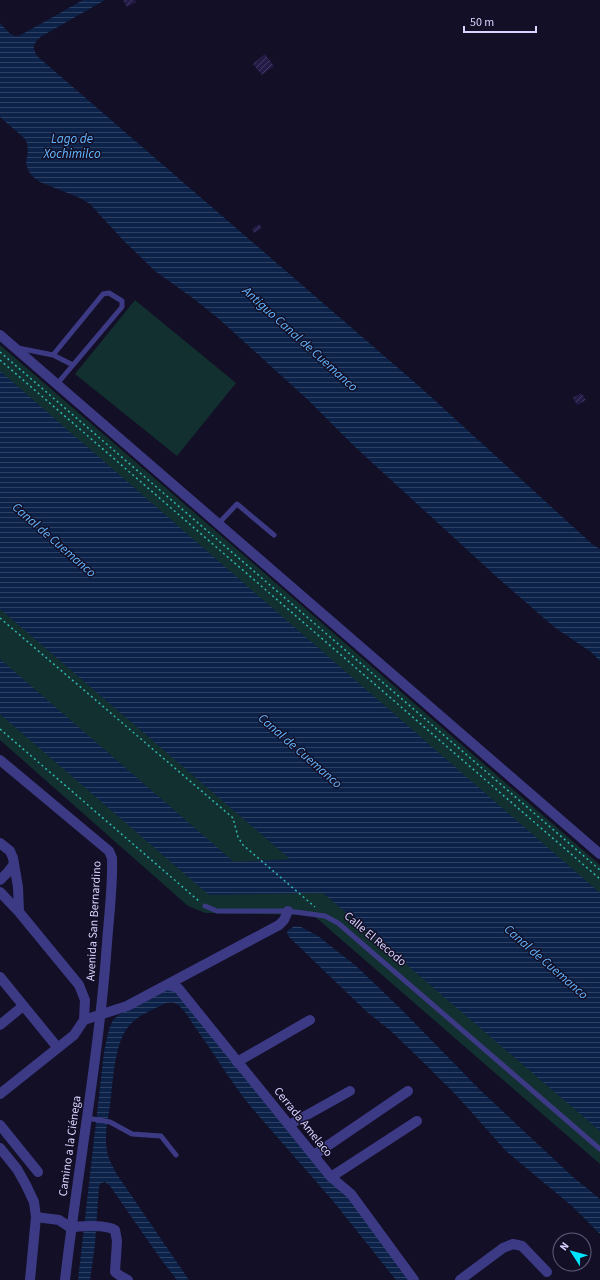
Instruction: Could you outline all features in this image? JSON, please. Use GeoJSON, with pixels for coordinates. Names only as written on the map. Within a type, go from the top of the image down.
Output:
{"type":"FeatureCollection","features":[{"type":"Feature","properties":{"kind":"street"},"geometry":{"type":"LineString","coordinates":[[0,335],[600,854]]}},
{"type":"Feature","properties":{"kind":"street","name":"Avenida San Bernardino"},"geometry":{"type":"LineString","coordinates":[[0,760],[109,851],[112,858],[100,1015]]}},
{"type":"Feature","properties":{"kind":"street"},"geometry":{"type":"LineString","coordinates":[[0,843],[10,851],[13,858],[18,887],[19,912]]}},
{"type":"Feature","properties":{"kind":"street"},"geometry":{"type":"LineString","coordinates":[[0,880],[14,864]]}},
{"type":"Feature","properties":{"kind":"street"},"geometry":{"type":"LineString","coordinates":[[0,892],[19,912],[79,985],[85,1000],[84,1020],[74,1035],[0,1094]]}},
{"type":"Feature","properties":{"kind":"street"},"geometry":{"type":"LineString","coordinates":[[84,1020],[127,1006],[168,985],[279,925],[284,920],[288,911]]}},
{"type":"Feature","properties":{"kind":"street"},"geometry":{"type":"LineString","coordinates":[[0,976],[58,1048]]}},
{"type":"Feature","properties":{"kind":"street","name":"Cerrada Amelaco"},"geometry":{"type":"LineString","coordinates":[[168,985],[181,991],[331,1177],[351,1194],[414,1280]]}},
{"type":"Feature","properties":{"kind":"street"},"geometry":{"type":"LineString","coordinates":[[0,1025],[23,1006]]}},
{"type":"Feature","properties":{"kind":"street","name":"Camino a la Ciénega"},"geometry":{"type":"LineString","coordinates":[[65,1280],[91,1118],[100,1015]]}},
{"type":"Feature","properties":{"kind":"street"},"geometry":{"type":"LineString","coordinates":[[237,1062],[310,1020]]}},
{"type":"Feature","properties":{"kind":"street"},"geometry":{"type":"LineString","coordinates":[[289,1125],[350,1090]]}},
{"type":"Feature","properties":{"kind":"street"},"geometry":{"type":"LineString","coordinates":[[314,1155],[408,1092]]}},
{"type":"Feature","properties":{"kind":"street"},"geometry":{"type":"LineString","coordinates":[[331,1177],[417,1121]]}},
{"type":"Feature","properties":{"kind":"street"},"geometry":{"type":"LineString","coordinates":[[0,1125],[38,1172]]}},
{"type":"Feature","properties":{"kind":"street"},"geometry":{"type":"LineString","coordinates":[[0,1148],[17,1169],[34,1202],[36,1217],[30,1280]]}},
{"type":"Feature","properties":{"kind":"street"},"geometry":{"type":"LineString","coordinates":[[36,1217],[59,1220],[74,1227],[101,1226],[112,1228],[116,1233],[117,1240],[115,1272],[128,1280]]}},
{"type":"Feature","properties":{"kind":"street"},"geometry":{"type":"LineString","coordinates":[[460,1280],[503,1248],[513,1244],[522,1246],[547,1272]]}},
{"type":"Feature","properties":{"kind":"lane"},"geometry":{"type":"LineString","coordinates":[[53,355],[103,294],[108,293],[122,301],[122,307],[57,384]]}},
{"type":"Feature","properties":{"kind":"lane"},"geometry":{"type":"LineString","coordinates":[[13,346],[53,355],[73,365]]}},
{"type":"Feature","properties":{"kind":"lane"},"geometry":{"type":"LineString","coordinates":[[218,524],[237,504],[274,535]]}},
{"type":"Feature","properties":{"kind":"lane","name":"Calle El Recodo"},"geometry":{"type":"LineString","coordinates":[[205,906],[216,911],[288,911],[325,916],[338,923],[600,1149]]}},
{"type":"Feature","properties":{"kind":"lane"},"geometry":{"type":"LineString","coordinates":[[91,1118],[110,1122],[132,1134],[161,1136],[176,1155]]}},
{"type":"Feature","properties":{"kind":"path"},"geometry":{"type":"LineString","coordinates":[[0,352],[600,870]]}},
{"type":"Feature","properties":{"kind":"path"},"geometry":{"type":"LineString","coordinates":[[0,360],[600,879]]}},
{"type":"Feature","properties":{"kind":"path"},"geometry":{"type":"LineString","coordinates":[[0,618],[233,818],[238,838],[243,845],[325,916]]}},
{"type":"Feature","properties":{"kind":"path"},"geometry":{"type":"LineString","coordinates":[[0,729],[205,906]]}},
{"type":"Feature","properties":{"kind":"green space"},"geometry":{"type":"Polygon","coordinates":[[[135,300],[236,383],[177,456],[75,374],[135,300]]]}},
{"type":"Feature","properties":{"kind":"green space"},"geometry":{"type":"Polygon","coordinates":[[[0,345],[600,865],[600,1164],[313,915],[205,913],[188,906],[0,740],[0,345]]]}},
{"type":"Feature","properties":{"kind":"water","name":"Lago de Xochimilco"},"geometry":{"type":"Polygon","coordinates":[[[83,0],[105,0],[42,36],[34,45],[34,50],[37,56],[419,386],[592,544],[600,549],[600,661],[591,652],[554,627],[499,579],[354,446],[307,399],[219,319],[155,271],[122,239],[90,204],[80,198],[40,182],[32,176],[26,163],[28,151],[27,143],[24,138],[0,117],[0,23],[11,34],[19,36],[83,0]]]}},
{"type":"Feature","properties":{"kind":"water","name":"Canal de Cuemanco"},"geometry":{"type":"Polygon","coordinates":[[[0,371],[600,893],[600,1131],[323,893],[209,895],[0,714],[0,659],[234,862],[290,859],[0,609],[0,371]]]}},
{"type":"Feature","properties":{"kind":"water"},"geometry":{"type":"Polygon","coordinates":[[[295,926],[301,927],[318,936],[356,966],[401,1009],[480,1090],[573,1177],[600,1199],[600,1234],[573,1207],[506,1151],[457,1096],[425,1064],[392,1032],[367,1012],[289,937],[287,933],[288,930],[295,926]]]}},
{"type":"Feature","properties":{"kind":"water"},"geometry":{"type":"Polygon","coordinates":[[[166,990],[171,990],[177,993],[345,1193],[410,1280],[396,1280],[333,1201],[251,1107],[184,1010],[177,1004],[171,1002],[166,1003],[139,1017],[129,1025],[122,1037],[116,1056],[106,1145],[108,1157],[116,1173],[189,1280],[177,1280],[110,1186],[105,1182],[101,1183],[99,1186],[95,1244],[90,1280],[78,1280],[104,1052],[109,1029],[113,1020],[120,1014],[166,990]]]}},
{"type":"Feature","properties":{"kind":"building"},"geometry":{"type":"Polygon","coordinates":[[[123,0],[135,0],[136,2],[127,7],[123,0]]]}},
{"type":"Feature","properties":{"kind":"building"},"geometry":{"type":"Polygon","coordinates":[[[265,54],[274,66],[262,75],[253,64],[265,54]]]}},
{"type":"Feature","properties":{"kind":"building"},"geometry":{"type":"Polygon","coordinates":[[[259,224],[262,228],[254,233],[252,229],[259,224]]]}},
{"type":"Feature","properties":{"kind":"building"},"geometry":{"type":"Polygon","coordinates":[[[581,393],[586,400],[577,405],[573,398],[581,393]]]}},
{"type":"Feature","properties":{"kind":"water label","name":"Antiguo Canal de Cuemanco"},"geometry":{"type":"Point","coordinates":[300,339]}}]}
